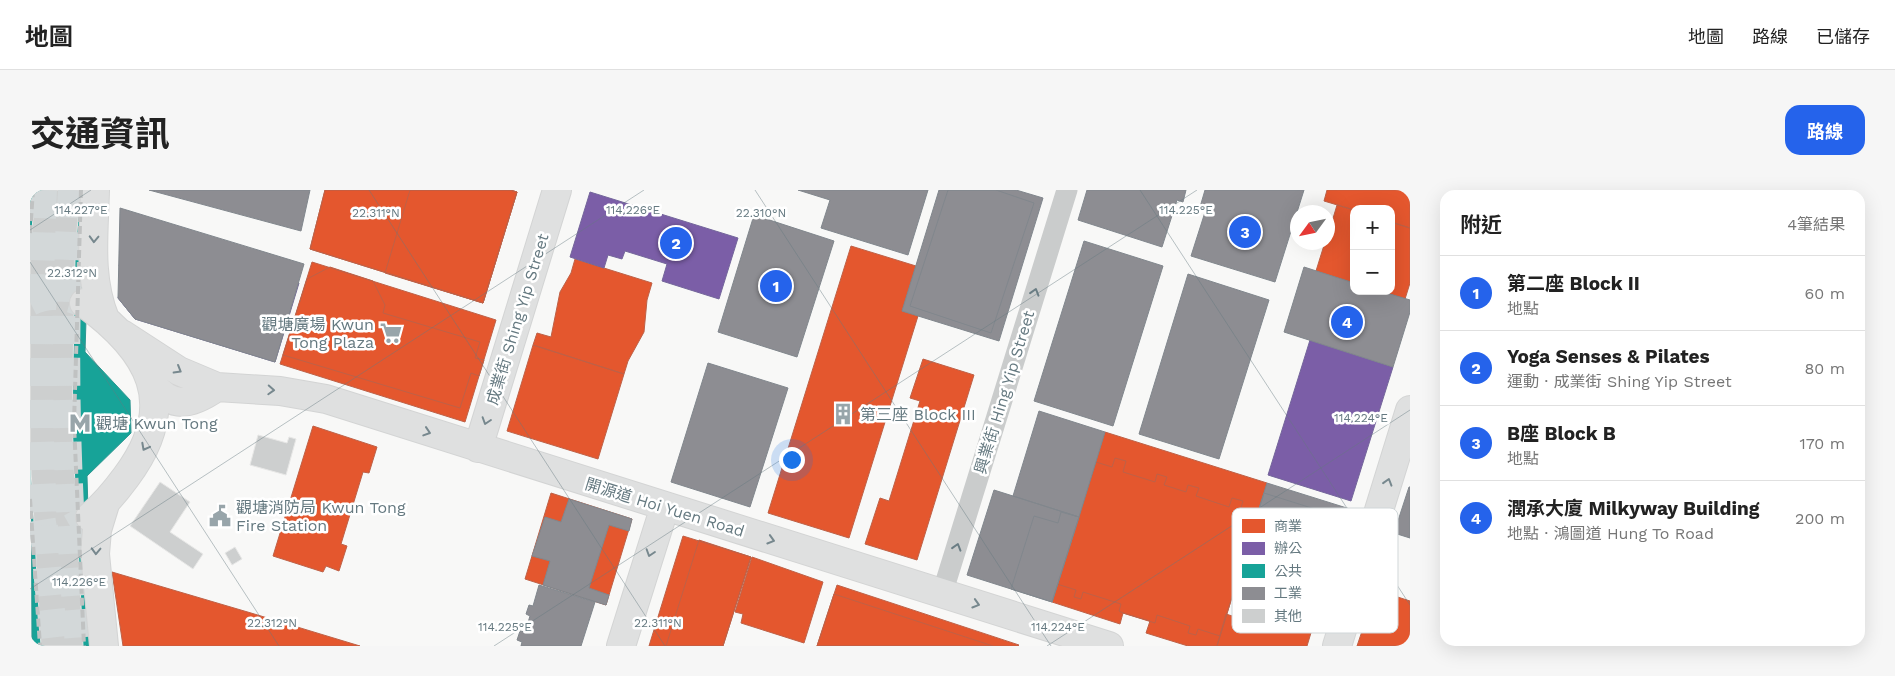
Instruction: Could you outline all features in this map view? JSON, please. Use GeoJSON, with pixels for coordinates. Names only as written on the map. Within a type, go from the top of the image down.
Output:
{"type":"FeatureCollection","features":[{"type":"Feature","properties":{"kind":"main road"},"geometry":{"type":"LineString","coordinates":[[95,190],[92,269],[104,319],[136,350],[151,383],[161,395],[171,401],[194,400],[218,386]]}},
{"type":"Feature","properties":{"kind":"main road","name":"成業街 Shing Yip Street"},"geometry":{"type":"LineString","coordinates":[[478,448],[557,190]]}},
{"type":"Feature","properties":{"kind":"main road","name":"開源道 Hoi Yuen Road"},"geometry":{"type":"LineString","coordinates":[[104,319],[179,371],[218,386],[280,390],[326,399],[1109,646]]}},
{"type":"Feature","properties":{"kind":"main road"},"geometry":{"type":"LineString","coordinates":[[104,646],[95,554],[98,510],[137,462],[149,439],[155,411],[151,383]]}},
{"type":"Feature","properties":{"kind":"main road"},"geometry":{"type":"LineString","coordinates":[[1380,508],[1410,410]]}},
{"type":"Feature","properties":{"kind":"main road"},"geometry":{"type":"LineString","coordinates":[[621,646],[664,506]]}},
{"type":"Feature","properties":{"kind":"main road"},"geometry":{"type":"LineString","coordinates":[[1337,646],[1341,633]]}},
{"type":"Feature","properties":{"kind":"street","name":"興業街 Hing Yip Street"},"geometry":{"type":"LineString","coordinates":[[942,594],[1067,190]]}},
{"type":"Feature","properties":{"kind":"building: 商業"},"geometry":{"type":"Polygon","coordinates":[[[325,190],[510,190],[517,192],[483,303],[310,249],[325,190]]]}},
{"type":"Feature","properties":{"kind":"building: 商業"},"geometry":{"type":"Polygon","coordinates":[[[325,190],[510,190],[517,192],[483,303],[310,249],[325,190]]]}},
{"type":"Feature","properties":{"kind":"building: 商業"},"geometry":{"type":"Polygon","coordinates":[[[410,190],[510,190],[517,192],[483,303],[385,273],[410,190]]]}},
{"type":"Feature","properties":{"kind":"building: 商業"},"geometry":{"type":"Polygon","coordinates":[[[1327,190],[1410,190],[1410,228],[1395,223],[1395,205],[1350,205],[1350,209],[1324,201],[1327,190]]]}},
{"type":"Feature","properties":{"kind":"building: 商業"},"geometry":{"type":"Polygon","coordinates":[[[1337,205],[1350,209],[1350,282],[1316,271],[1323,250],[1335,250],[1335,212],[1337,205]]]}},
{"type":"Feature","properties":{"kind":"building: 商業"},"geometry":{"type":"Polygon","coordinates":[[[1395,223],[1410,228],[1410,283],[1405,299],[1392,295],[1395,295],[1395,223]]]}},
{"type":"Feature","properties":{"kind":"building: 商業","name":"第三座 Block III"},"geometry":{"type":"Polygon","coordinates":[[[851,246],[916,266],[902,311],[918,316],[849,538],[768,513],[851,246]]]}},
{"type":"Feature","properties":{"kind":"building: 商業"},"geometry":{"type":"Polygon","coordinates":[[[575,259],[652,283],[647,300],[644,332],[628,361],[624,374],[533,345],[537,333],[551,337],[560,292],[571,273],[575,259]]]}},
{"type":"Feature","properties":{"kind":"building: 商業","name":"觀塘廣場 Kwun Tong Plaza"},"geometry":{"type":"Polygon","coordinates":[[[312,262],[496,320],[465,422],[280,364],[312,262]]]}},
{"type":"Feature","properties":{"kind":"building: 商業","name":"觀塘廣場 Kwun Tong Plaza"},"geometry":{"type":"Polygon","coordinates":[[[330,267],[373,281],[385,305],[383,313],[480,342],[475,358],[484,360],[479,376],[471,373],[460,408],[283,355],[307,279],[330,267]]]}},
{"type":"Feature","properties":{"kind":"building: 商業"},"geometry":{"type":"Polygon","coordinates":[[[533,345],[624,374],[598,459],[507,431],[533,345]]]}},
{"type":"Feature","properties":{"kind":"building: 商業"},"geometry":{"type":"Polygon","coordinates":[[[923,359],[974,375],[917,560],[865,544],[880,498],[889,501],[920,401],[910,398],[923,359]]]}},
{"type":"Feature","properties":{"kind":"building: 商業"},"geometry":{"type":"Polygon","coordinates":[[[313,426],[377,447],[369,473],[363,472],[341,544],[347,546],[339,571],[326,566],[323,572],[273,556],[313,426]]]}},
{"type":"Feature","properties":{"kind":"building: 商業"},"geometry":{"type":"Polygon","coordinates":[[[1105,432],[1267,483],[1259,508],[1232,508],[1232,597],[1217,646],[1188,646],[1146,633],[1150,621],[1123,613],[1120,624],[1052,602],[1105,432]]]}},
{"type":"Feature","properties":{"kind":"building: 商業"},"geometry":{"type":"Polygon","coordinates":[[[1115,458],[1126,461],[1123,472],[1155,482],[1157,474],[1167,477],[1164,485],[1186,492],[1188,485],[1199,488],[1196,496],[1229,507],[1232,498],[1243,501],[1241,508],[1232,508],[1232,597],[1220,636],[1198,629],[1196,635],[1188,633],[1190,626],[1157,615],[1155,623],[1123,613],[1119,611],[1121,604],[1083,592],[1081,599],[1074,597],[1076,590],[1057,584],[1096,462],[1112,467],[1115,458]]]}},
{"type":"Feature","properties":{"kind":"building: 商業"},"geometry":{"type":"Polygon","coordinates":[[[551,493],[632,519],[606,605],[525,579],[551,493]]]}},
{"type":"Feature","properties":{"kind":"building: 商業"},"geometry":{"type":"Polygon","coordinates":[[[683,536],[751,557],[723,646],[649,646],[683,536]]]}},
{"type":"Feature","properties":{"kind":"building: 商業"},"geometry":{"type":"Polygon","coordinates":[[[699,540],[751,557],[723,646],[666,646],[699,540]]]}},
{"type":"Feature","properties":{"kind":"building: 商業"},"geometry":{"type":"Polygon","coordinates":[[[752,557],[823,582],[804,643],[741,623],[743,614],[735,612],[752,557]]]}},
{"type":"Feature","properties":{"kind":"building: 商業"},"geometry":{"type":"Polygon","coordinates":[[[112,572],[251,613],[360,646],[123,646],[112,572]]]}},
{"type":"Feature","properties":{"kind":"building: 商業"},"geometry":{"type":"Polygon","coordinates":[[[837,585],[1019,645],[817,646],[837,585]]]}},
{"type":"Feature","properties":{"kind":"building: 商業"},"geometry":{"type":"Polygon","coordinates":[[[834,594],[993,646],[817,646],[834,594]]]}},
{"type":"Feature","properties":{"kind":"building: 商業"},"geometry":{"type":"Polygon","coordinates":[[[1398,597],[1410,601],[1410,639],[1408,646],[1357,646],[1361,633],[1398,633],[1398,597]]]}},
{"type":"Feature","properties":{"kind":"building: 商業"},"geometry":{"type":"Polygon","coordinates":[[[1226,614],[1232,616],[1232,633],[1311,633],[1307,646],[1217,646],[1226,614]]]}},
{"type":"Feature","properties":{"kind":"building: 辦公"},"geometry":{"type":"Polygon","coordinates":[[[590,192],[738,238],[719,299],[662,281],[667,264],[625,251],[622,259],[608,255],[604,268],[570,257],[590,192]]]}},
{"type":"Feature","properties":{"kind":"building: 辦公"},"geometry":{"type":"Polygon","coordinates":[[[129,231],[299,283],[275,362],[135,319],[118,298],[127,268],[119,266],[129,231]]]}},
{"type":"Feature","properties":{"kind":"building: 辦公"},"geometry":{"type":"Polygon","coordinates":[[[1310,340],[1393,367],[1351,501],[1268,475],[1310,340]]]}},
{"type":"Feature","properties":{"kind":"building: 公共","name":"觀塘 Kwun Tong"},"geometry":{"type":"Polygon","coordinates":[[[30,190],[90,190],[85,352],[130,400],[131,433],[87,476],[92,646],[32,646],[30,190]]]}},
{"type":"Feature","properties":{"kind":"building: 工業"},"geometry":{"type":"Polygon","coordinates":[[[149,190],[310,190],[301,231],[149,190]]]}},
{"type":"Feature","properties":{"kind":"building: 工業"},"geometry":{"type":"Polygon","coordinates":[[[798,190],[928,190],[908,255],[821,228],[830,200],[798,190]]]}},
{"type":"Feature","properties":{"kind":"building: 工業"},"geometry":{"type":"Polygon","coordinates":[[[939,190],[1016,190],[1043,198],[999,341],[902,311],[939,190]]]}},
{"type":"Feature","properties":{"kind":"building: 工業"},"geometry":{"type":"Polygon","coordinates":[[[948,190],[996,190],[1034,203],[991,333],[910,306],[948,190]]]}},
{"type":"Feature","properties":{"kind":"building: 工業"},"geometry":{"type":"Polygon","coordinates":[[[1087,190],[1186,190],[1183,202],[1177,200],[1162,247],[1078,220],[1087,190]]]}},
{"type":"Feature","properties":{"kind":"building: 工業"},"geometry":{"type":"Polygon","coordinates":[[[1205,190],[1304,190],[1299,205],[1290,205],[1290,234],[1275,282],[1191,256],[1206,209],[1200,207],[1205,190]]]}},
{"type":"Feature","properties":{"kind":"building: 工業"},"geometry":{"type":"Polygon","coordinates":[[[120,208],[304,264],[275,362],[135,319],[118,298],[120,208]]]}},
{"type":"Feature","properties":{"kind":"building: 工業"},"geometry":{"type":"Polygon","coordinates":[[[754,215],[834,241],[797,357],[718,332],[754,215]]]}},
{"type":"Feature","properties":{"kind":"building: 工業"},"geometry":{"type":"Polygon","coordinates":[[[1084,241],[1163,266],[1113,426],[1034,401],[1084,241]]]}},
{"type":"Feature","properties":{"kind":"building: 工業"},"geometry":{"type":"Polygon","coordinates":[[[1304,267],[1350,282],[1350,295],[1393,295],[1410,300],[1410,312],[1393,367],[1284,332],[1304,267]]]}},
{"type":"Feature","properties":{"kind":"building: 工業"},"geometry":{"type":"Polygon","coordinates":[[[1188,274],[1269,300],[1219,459],[1139,434],[1188,274]]]}},
{"type":"Feature","properties":{"kind":"building: 工業"},"geometry":{"type":"Polygon","coordinates":[[[708,363],[788,388],[750,507],[671,482],[708,363]]]}},
{"type":"Feature","properties":{"kind":"building: 工業"},"geometry":{"type":"Polygon","coordinates":[[[1039,411],[1105,432],[1079,517],[1013,496],[1039,411]]]}},
{"type":"Feature","properties":{"kind":"building: 工業"},"geometry":{"type":"Polygon","coordinates":[[[1267,483],[1347,508],[1259,508],[1267,483]]]}},
{"type":"Feature","properties":{"kind":"building: 工業"},"geometry":{"type":"Polygon","coordinates":[[[1410,487],[1410,538],[1398,534],[1398,521],[1410,487]]]}},
{"type":"Feature","properties":{"kind":"building: 工業"},"geometry":{"type":"Polygon","coordinates":[[[994,490],[1079,517],[1052,602],[967,575],[994,490]]]}},
{"type":"Feature","properties":{"kind":"building: 工業"},"geometry":{"type":"Polygon","coordinates":[[[1264,493],[1312,508],[1259,508],[1264,493]]]}},
{"type":"Feature","properties":{"kind":"building: 工業"},"geometry":{"type":"Polygon","coordinates":[[[569,499],[632,519],[629,531],[609,525],[589,588],[609,595],[606,605],[543,585],[550,561],[532,556],[545,517],[561,522],[569,499]]]}},
{"type":"Feature","properties":{"kind":"building: 工業"},"geometry":{"type":"Polygon","coordinates":[[[1061,512],[1079,517],[1052,602],[1011,589],[1034,516],[1058,523],[1061,512]]]}},
{"type":"Feature","properties":{"kind":"building: 工業"},"geometry":{"type":"Polygon","coordinates":[[[539,585],[595,602],[581,646],[521,646],[522,642],[517,640],[520,631],[525,632],[530,616],[526,614],[529,605],[533,606],[539,585]]]}},
{"type":"Feature","properties":{"kind":"building: 其他","name":"觀塘 Kwun Tong"},"geometry":{"type":"Polygon","coordinates":[[[35,190],[80,190],[75,260],[72,423],[83,646],[41,646],[30,452],[30,257],[35,190]]]}},
{"type":"Feature","properties":{"kind":"building: 其他"},"geometry":{"type":"Polygon","coordinates":[[[258,435],[287,443],[289,437],[296,439],[286,475],[250,465],[258,435]]]}},
{"type":"Feature","properties":{"kind":"building: 其他"},"geometry":{"type":"Polygon","coordinates":[[[160,482],[190,502],[170,532],[203,554],[193,569],[130,526],[160,482]]]}},
{"type":"Feature","properties":{"kind":"building: 其他"},"geometry":{"type":"Polygon","coordinates":[[[235,547],[242,559],[232,565],[225,553],[235,547]]]}},
{"type":"Feature","properties":{"kind":"tunnel"},"geometry":{"type":"LineString","coordinates":[[43,190],[39,362],[41,475],[44,532],[55,646]]}},
{"type":"Feature","properties":{"kind":"tunnel"},"geometry":{"type":"LineString","coordinates":[[72,190],[66,361],[71,532],[79,646]]}},
{"type":"Feature","properties":{"kind":"tunnel"},"geometry":{"type":"LineString","coordinates":[[30,302],[44,297],[57,296],[84,303]]}},
{"type":"Feature","properties":{"kind":"tunnel"},"geometry":{"type":"LineString","coordinates":[[30,536],[67,530],[90,517]]}},
{"type":"Feature","properties":{"kind":"railway"},"geometry":{"type":"LineString","coordinates":[[30,233],[33,190]]}},
{"type":"Feature","properties":{"kind":"railway"},"geometry":{"type":"LineString","coordinates":[[81,190],[74,424],[84,646]]}},
{"type":"Feature","properties":{"kind":"railway"},"geometry":{"type":"LineString","coordinates":[[30,499],[40,646]]}},
{"type":"Feature","properties":{"kind":"place","name":"B座 Block B"},"geometry":{"type":"Point","coordinates":[1245,232]}},
{"type":"Feature","properties":{"kind":"place","name":"Yoga Senses & Pilates"},"geometry":{"type":"Point","coordinates":[676,243]}},
{"type":"Feature","properties":{"kind":"place","name":"第二座 Block II"},"geometry":{"type":"Point","coordinates":[776,286]}},
{"type":"Feature","properties":{"kind":"place","name":"潤承大廈 Milkyway Building"},"geometry":{"type":"Point","coordinates":[1347,322]}},
{"type":"Feature","properties":{"kind":"place","name":"觀塘廣場 Kwun Tong Plaza"},"geometry":{"type":"Point","coordinates":[391,333]}},
{"type":"Feature","properties":{"kind":"place","name":"第三座 Block III"},"geometry":{"type":"Point","coordinates":[843,414]}},
{"type":"Feature","properties":{"kind":"place","name":"觀塘 Kwun Tong"},"geometry":{"type":"Point","coordinates":[80,423]}},
{"type":"Feature","properties":{"kind":"place","name":"觀塘消防局 Kwun Tong Fire Station"},"geometry":{"type":"Point","coordinates":[220,516]}}]}
